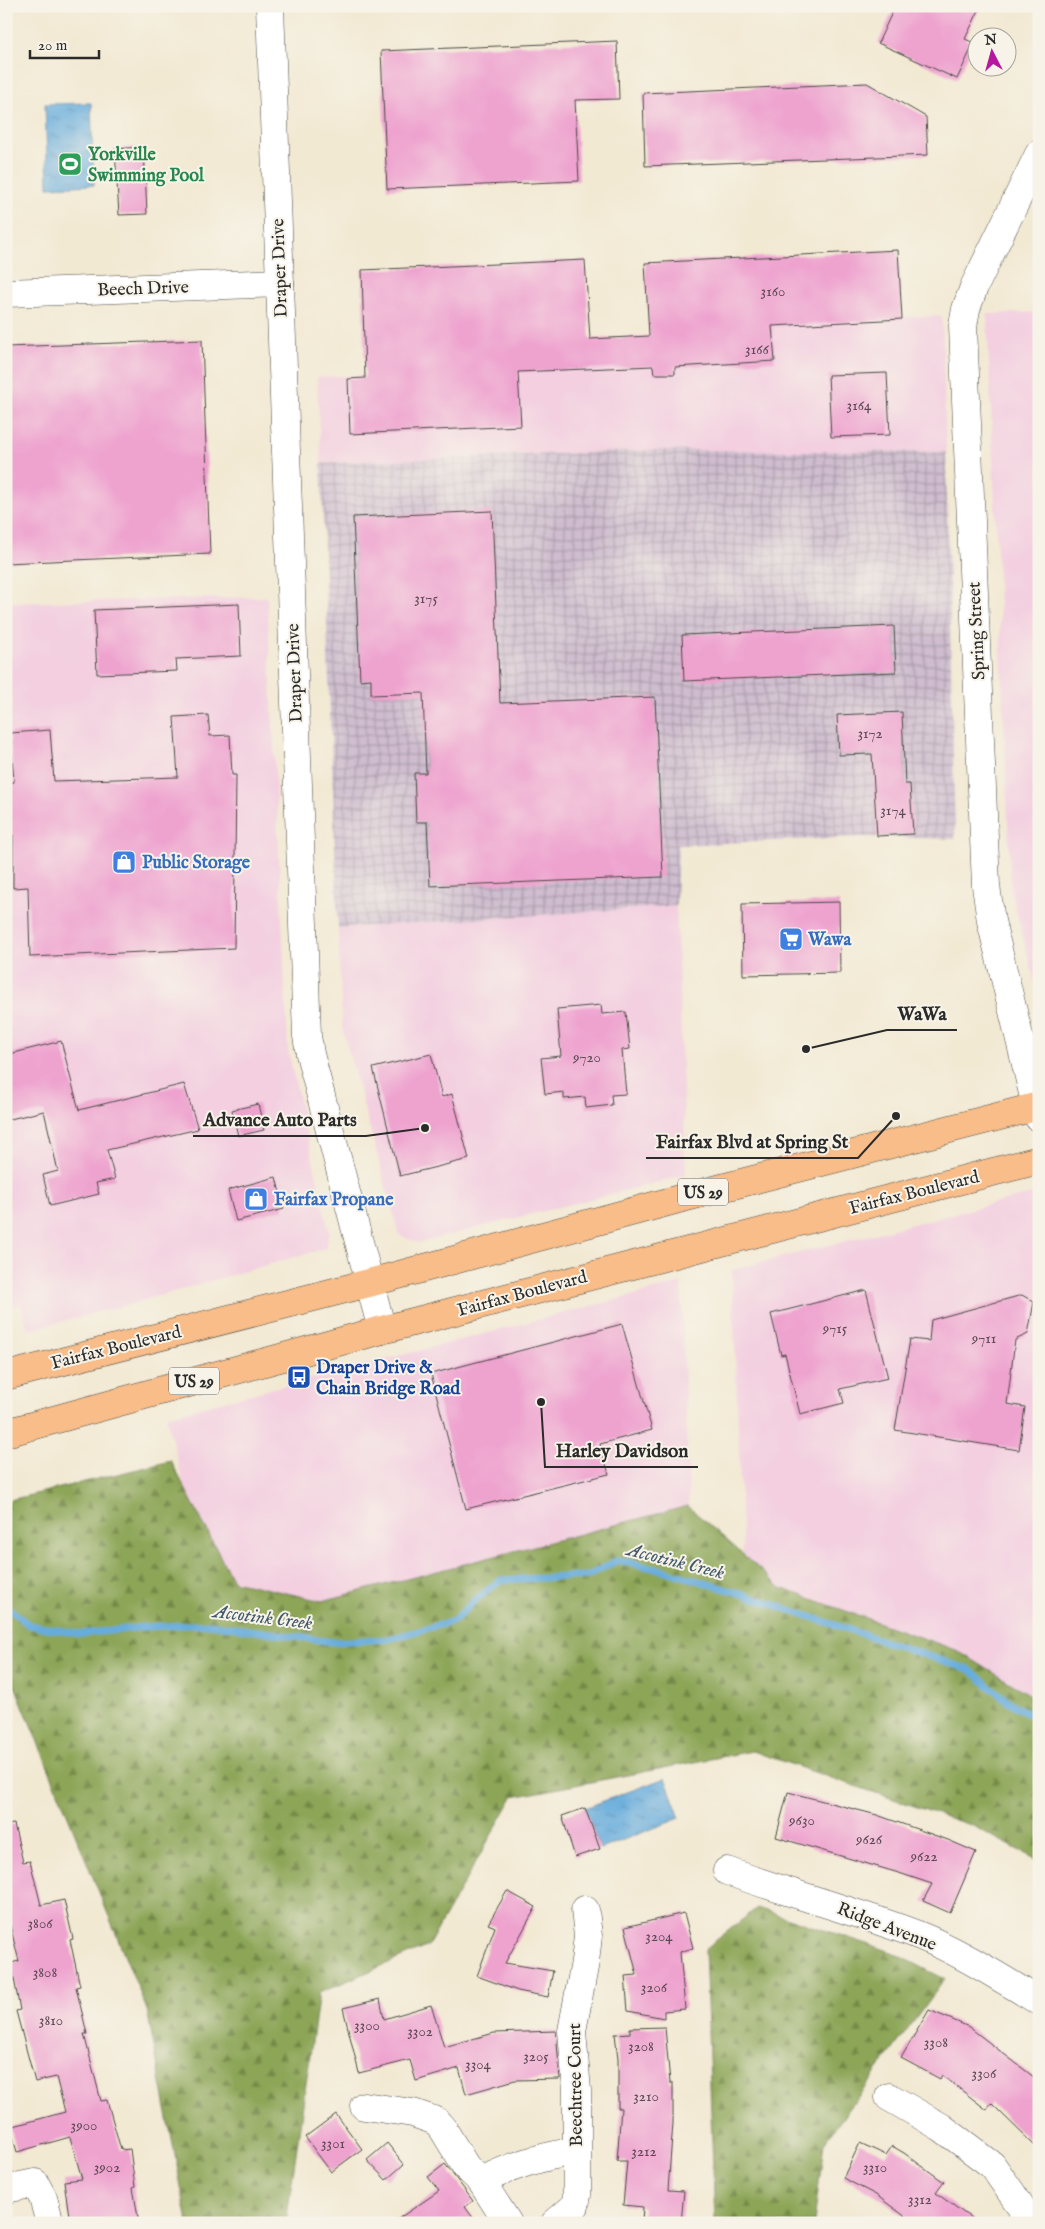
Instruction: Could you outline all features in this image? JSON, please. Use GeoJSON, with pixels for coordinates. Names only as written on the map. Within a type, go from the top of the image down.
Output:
{"type":"FeatureCollection","features":[{"type":"Feature","properties":{"kind":"main road","name":"Fairfax Boulevard"},"geometry":{"type":"LineString","coordinates":[[6,1376],[369,1283],[688,1196],[1038,1110]]}},
{"type":"Feature","properties":{"kind":"main road","name":"Fairfax Boulevard"},"geometry":{"type":"LineString","coordinates":[[6,1432],[382,1330],[1039,1160]]}},
{"type":"Feature","properties":{"kind":"street","name":"Draper Drive"},"geometry":{"type":"LineString","coordinates":[[270,6],[307,1036],[382,1330]]}},
{"type":"Feature","properties":{"kind":"street","name":"Spring Street"},"geometry":{"type":"LineString","coordinates":[[1038,1110],[991,921],[986,886],[963,326],[974,286],[1039,154]]}},
{"type":"Feature","properties":{"kind":"street","name":"Beech Drive"},"geometry":{"type":"LineString","coordinates":[[6,293],[280,283]]}},
{"type":"Feature","properties":{"kind":"street","name":"Ridge Avenue"},"geometry":{"type":"LineString","coordinates":[[727,1870],[847,1909],[920,1936],[954,1952],[1039,2001]]}},
{"type":"Feature","properties":{"kind":"street","name":"Beechtree Court"},"geometry":{"type":"LineString","coordinates":[[555,2223],[575,2206],[577,2195],[577,2092],[572,2031],[588,1936],[585,1910]]}},
{"type":"Feature","properties":{"kind":"street"},"geometry":{"type":"LineString","coordinates":[[889,2097],[941,2128],[992,2165],[1020,2205],[1027,2223]]}},
{"type":"Feature","properties":{"kind":"street"},"geometry":{"type":"LineString","coordinates":[[364,2106],[413,2113],[436,2121],[466,2167],[481,2181],[508,2223]]}},
{"type":"Feature","properties":{"kind":"street"},"geometry":{"type":"LineString","coordinates":[[481,2181],[512,2166],[545,2156],[576,2152]]}},
{"type":"Feature","properties":{"kind":"street"},"geometry":{"type":"LineString","coordinates":[[6,2189],[35,2183],[43,2198],[50,2223]]}},
{"type":"Feature","properties":{"kind":"shaded area"},"geometry":{"type":"Polygon","coordinates":[[[1039,312],[1039,998],[1011,892],[987,314],[1039,312]]]}},
{"type":"Feature","properties":{"kind":"shaded area"},"geometry":{"type":"Polygon","coordinates":[[[942,316],[946,452],[658,450],[321,463],[317,377],[655,364],[653,324],[942,316]]]}},
{"type":"Feature","properties":{"kind":"shaded area"},"geometry":{"type":"Polygon","coordinates":[[[658,450],[946,452],[955,839],[861,837],[678,845],[676,906],[338,928],[321,463],[658,450]]]}},
{"type":"Feature","properties":{"kind":"shaded area"},"geometry":{"type":"Polygon","coordinates":[[[267,597],[288,1050],[329,1231],[326,1248],[134,1303],[28,1330],[21,1304],[6,1308],[6,603],[267,597]]]}},
{"type":"Feature","properties":{"kind":"shaded area"},"geometry":{"type":"Polygon","coordinates":[[[676,906],[686,1175],[418,1243],[399,1235],[342,1027],[338,928],[676,906]]]}},
{"type":"Feature","properties":{"kind":"shaded area"},"geometry":{"type":"Polygon","coordinates":[[[1039,1192],[1039,1724],[745,1612],[732,1270],[1039,1192]]]}},
{"type":"Feature","properties":{"kind":"shaded area"},"geometry":{"type":"Polygon","coordinates":[[[681,1283],[691,1557],[232,1674],[166,1416],[681,1283]]]}},
{"type":"Feature","properties":{"kind":"green space"},"geometry":{"type":"Polygon","coordinates":[[[171,1461],[233,1581],[322,1601],[688,1506],[781,1588],[956,1650],[1039,1700],[1039,1861],[973,1826],[752,1751],[513,1797],[428,1946],[319,1993],[286,2223],[188,2223],[147,2010],[6,1664],[6,1501],[171,1461]]]}},
{"type":"Feature","properties":{"kind":"green space"},"geometry":{"type":"Polygon","coordinates":[[[757,1908],[892,1952],[945,1979],[824,2143],[814,2223],[715,2223],[705,1949],[757,1908]]]}},
{"type":"Feature","properties":{"kind":"water","name":"Yorkville Swimming Pool"},"geometry":{"type":"Polygon","coordinates":[[[91,103],[94,185],[48,187],[45,104],[91,103]]]}},
{"type":"Feature","properties":{"kind":"water"},"geometry":{"type":"Polygon","coordinates":[[[665,1778],[680,1818],[600,1849],[585,1808],[665,1778]]]}},
{"type":"Feature","properties":{"kind":"building"},"geometry":{"type":"Polygon","coordinates":[[[895,6],[981,6],[970,28],[968,28],[965,39],[968,40],[968,56],[957,79],[878,43],[895,6]]]}},
{"type":"Feature","properties":{"kind":"building"},"geometry":{"type":"Polygon","coordinates":[[[617,41],[619,99],[575,100],[579,181],[387,189],[381,51],[617,41]]]}},
{"type":"Feature","properties":{"kind":"building"},"geometry":{"type":"Polygon","coordinates":[[[867,83],[926,117],[928,155],[645,166],[643,93],[867,83]]]}},
{"type":"Feature","properties":{"kind":"building"},"geometry":{"type":"Polygon","coordinates":[[[144,147],[147,214],[119,215],[115,149],[144,147]]]}},
{"type":"Feature","properties":{"kind":"building"},"geometry":{"type":"Polygon","coordinates":[[[898,250],[902,319],[772,326],[775,361],[675,367],[675,374],[654,374],[653,366],[518,372],[521,426],[350,434],[348,379],[365,378],[362,270],[585,260],[590,339],[649,336],[645,263],[898,250]]]}},
{"type":"Feature","properties":{"kind":"building"},"geometry":{"type":"Polygon","coordinates":[[[202,340],[210,554],[6,563],[6,347],[202,340]]]}},
{"type":"Feature","properties":{"kind":"building"},"geometry":{"type":"Polygon","coordinates":[[[887,373],[890,435],[831,437],[828,375],[887,373]]]}},
{"type":"Feature","properties":{"kind":"building"},"geometry":{"type":"Polygon","coordinates":[[[492,511],[500,703],[655,697],[663,877],[430,886],[427,822],[416,822],[414,773],[426,773],[423,693],[371,695],[371,679],[360,680],[353,517],[492,511]]]}},
{"type":"Feature","properties":{"kind":"building"},"geometry":{"type":"Polygon","coordinates":[[[239,604],[241,656],[176,659],[177,671],[97,674],[94,610],[239,604]]]}},
{"type":"Feature","properties":{"kind":"building"},"geometry":{"type":"Polygon","coordinates":[[[894,626],[896,672],[684,681],[682,635],[894,626]]]}},
{"type":"Feature","properties":{"kind":"building"},"geometry":{"type":"Polygon","coordinates":[[[902,712],[905,784],[910,784],[913,834],[877,836],[872,754],[839,755],[837,715],[902,712]]]}},
{"type":"Feature","properties":{"kind":"building","name":"Public Storage"},"geometry":{"type":"Polygon","coordinates":[[[208,715],[210,736],[230,735],[232,775],[236,775],[234,948],[30,957],[28,887],[13,888],[13,835],[6,836],[6,783],[14,782],[10,733],[50,730],[54,781],[178,777],[174,717],[208,715]]]}},
{"type":"Feature","properties":{"kind":"building","name":"Wawa"},"geometry":{"type":"Polygon","coordinates":[[[839,902],[840,973],[743,975],[742,904],[839,902]]]}},
{"type":"Feature","properties":{"kind":"building"},"geometry":{"type":"Polygon","coordinates":[[[601,1005],[602,1014],[626,1012],[630,1049],[622,1050],[626,1094],[611,1095],[612,1105],[586,1108],[585,1097],[564,1099],[564,1092],[545,1094],[541,1058],[561,1056],[557,1009],[601,1005]]]}},
{"type":"Feature","properties":{"kind":"building"},"geometry":{"type":"Polygon","coordinates":[[[61,1041],[79,1110],[184,1084],[198,1129],[107,1150],[115,1179],[96,1183],[99,1194],[50,1206],[43,1175],[58,1171],[44,1111],[6,1120],[6,1055],[61,1041]]]}},
{"type":"Feature","properties":{"kind":"building"},"geometry":{"type":"Polygon","coordinates":[[[431,1054],[442,1097],[452,1094],[469,1159],[400,1176],[373,1068],[431,1054]]]}},
{"type":"Feature","properties":{"kind":"building"},"geometry":{"type":"Polygon","coordinates":[[[258,1104],[264,1130],[238,1136],[232,1110],[258,1104]]]}},
{"type":"Feature","properties":{"kind":"building","name":"Fairfax Propane"},"geometry":{"type":"Polygon","coordinates":[[[276,1177],[284,1209],[236,1221],[228,1190],[276,1177]]]}},
{"type":"Feature","properties":{"kind":"building"},"geometry":{"type":"Polygon","coordinates":[[[866,1290],[888,1378],[840,1389],[844,1403],[800,1414],[785,1354],[781,1355],[771,1314],[866,1290]]]}},
{"type":"Feature","properties":{"kind":"building"},"geometry":{"type":"Polygon","coordinates":[[[1022,1295],[1034,1302],[1028,1334],[1015,1340],[1007,1404],[1025,1407],[1019,1450],[895,1430],[910,1339],[929,1341],[931,1320],[1022,1295]]]}},
{"type":"Feature","properties":{"kind":"building"},"geometry":{"type":"Polygon","coordinates":[[[622,1324],[652,1430],[600,1444],[609,1474],[466,1509],[431,1374],[622,1324]]]}},
{"type":"Feature","properties":{"kind":"building"},"geometry":{"type":"Polygon","coordinates":[[[788,1792],[877,1815],[976,1852],[950,1913],[923,1901],[932,1884],[776,1837],[788,1792]]]}},
{"type":"Feature","properties":{"kind":"building"},"geometry":{"type":"Polygon","coordinates":[[[585,1808],[600,1849],[575,1857],[562,1816],[585,1808]]]}},
{"type":"Feature","properties":{"kind":"building"},"geometry":{"type":"Polygon","coordinates":[[[14,1824],[23,1862],[30,1861],[41,1905],[64,1900],[73,1939],[70,1940],[80,1986],[76,1987],[87,2034],[84,2034],[101,2101],[107,2100],[121,2150],[130,2149],[135,2187],[133,2188],[139,2223],[70,2223],[64,2181],[82,2179],[70,2137],[17,2152],[10,2127],[65,2112],[56,2077],[35,2082],[16,2011],[20,2010],[11,1963],[19,1961],[6,1910],[6,1825],[14,1824]]]}},
{"type":"Feature","properties":{"kind":"building"},"geometry":{"type":"Polygon","coordinates":[[[507,1891],[536,1907],[505,1963],[553,1971],[548,1997],[518,1991],[477,1976],[495,1927],[488,1924],[507,1891]]]}},
{"type":"Feature","properties":{"kind":"building"},"geometry":{"type":"Polygon","coordinates":[[[684,1913],[693,1948],[680,1952],[685,2009],[664,2011],[664,2018],[628,2011],[625,1976],[637,1975],[625,1927],[684,1913]]]}},
{"type":"Feature","properties":{"kind":"building"},"geometry":{"type":"Polygon","coordinates":[[[380,1999],[384,2019],[431,2005],[444,2047],[494,2033],[556,2031],[560,2079],[515,2080],[466,2094],[459,2068],[416,2081],[410,2060],[359,2073],[343,2008],[380,1999]]]}},
{"type":"Feature","properties":{"kind":"building"},"geometry":{"type":"Polygon","coordinates":[[[929,2010],[969,2027],[1039,2081],[1039,2150],[991,2103],[987,2110],[942,2075],[940,2079],[901,2058],[929,2010]]]}},
{"type":"Feature","properties":{"kind":"building"},"geometry":{"type":"Polygon","coordinates":[[[665,2027],[670,2083],[673,2083],[673,2123],[668,2190],[684,2191],[681,2223],[642,2222],[643,2207],[623,2205],[627,2161],[617,2161],[621,2108],[618,2108],[618,2058],[615,2034],[630,2033],[630,2028],[665,2027]]]}},
{"type":"Feature","properties":{"kind":"building"},"geometry":{"type":"Polygon","coordinates":[[[336,2114],[362,2149],[331,2172],[305,2137],[336,2114]]]}},
{"type":"Feature","properties":{"kind":"building"},"geometry":{"type":"Polygon","coordinates":[[[387,2143],[404,2164],[386,2180],[367,2160],[387,2143]]]}},
{"type":"Feature","properties":{"kind":"building"},"geometry":{"type":"Polygon","coordinates":[[[860,2143],[886,2155],[892,2146],[904,2153],[944,2182],[936,2193],[978,2223],[914,2223],[876,2195],[843,2178],[860,2143]]]}},
{"type":"Feature","properties":{"kind":"building"},"geometry":{"type":"Polygon","coordinates":[[[445,2164],[473,2201],[465,2207],[477,2223],[392,2223],[439,2191],[428,2177],[445,2164]]]}},
{"type":"Feature","properties":{"kind":"waterway","name":"Accotink Creek"},"geometry":{"type":"LineString","coordinates":[[6,1606],[29,1625],[80,1634],[145,1627],[209,1624],[332,1642],[389,1639],[454,1621],[474,1601],[501,1580],[588,1576],[618,1560],[666,1571],[745,1595],[970,1670],[1005,1699],[1039,1721]]}},
{"type":"Feature","properties":{"kind":"place","name":"Yorkville Swimming Pool"},"geometry":{"type":"Point","coordinates":[70,164]}},
{"type":"Feature","properties":{"kind":"place","name":"Public Storage"},"geometry":{"type":"Point","coordinates":[124,862]}},
{"type":"Feature","properties":{"kind":"place","name":"Wawa"},"geometry":{"type":"Point","coordinates":[791,939]}},
{"type":"Feature","properties":{"kind":"place","name":"WaWa"},"geometry":{"type":"Point","coordinates":[806,1049]}},
{"type":"Feature","properties":{"kind":"place","name":"Fairfax Blvd at Spring St"},"geometry":{"type":"Point","coordinates":[896,1116]}},
{"type":"Feature","properties":{"kind":"place","name":"Advance Auto Parts"},"geometry":{"type":"Point","coordinates":[425,1128]}},
{"type":"Feature","properties":{"kind":"place","name":"Fairfax Propane"},"geometry":{"type":"Point","coordinates":[256,1199]}},
{"type":"Feature","properties":{"kind":"place","name":"Draper Drive & Chain Bridge Road"},"geometry":{"type":"Point","coordinates":[299,1377]}},
{"type":"Feature","properties":{"kind":"place","name":"Harley Davidson"},"geometry":{"type":"Point","coordinates":[541,1402]}}]}
